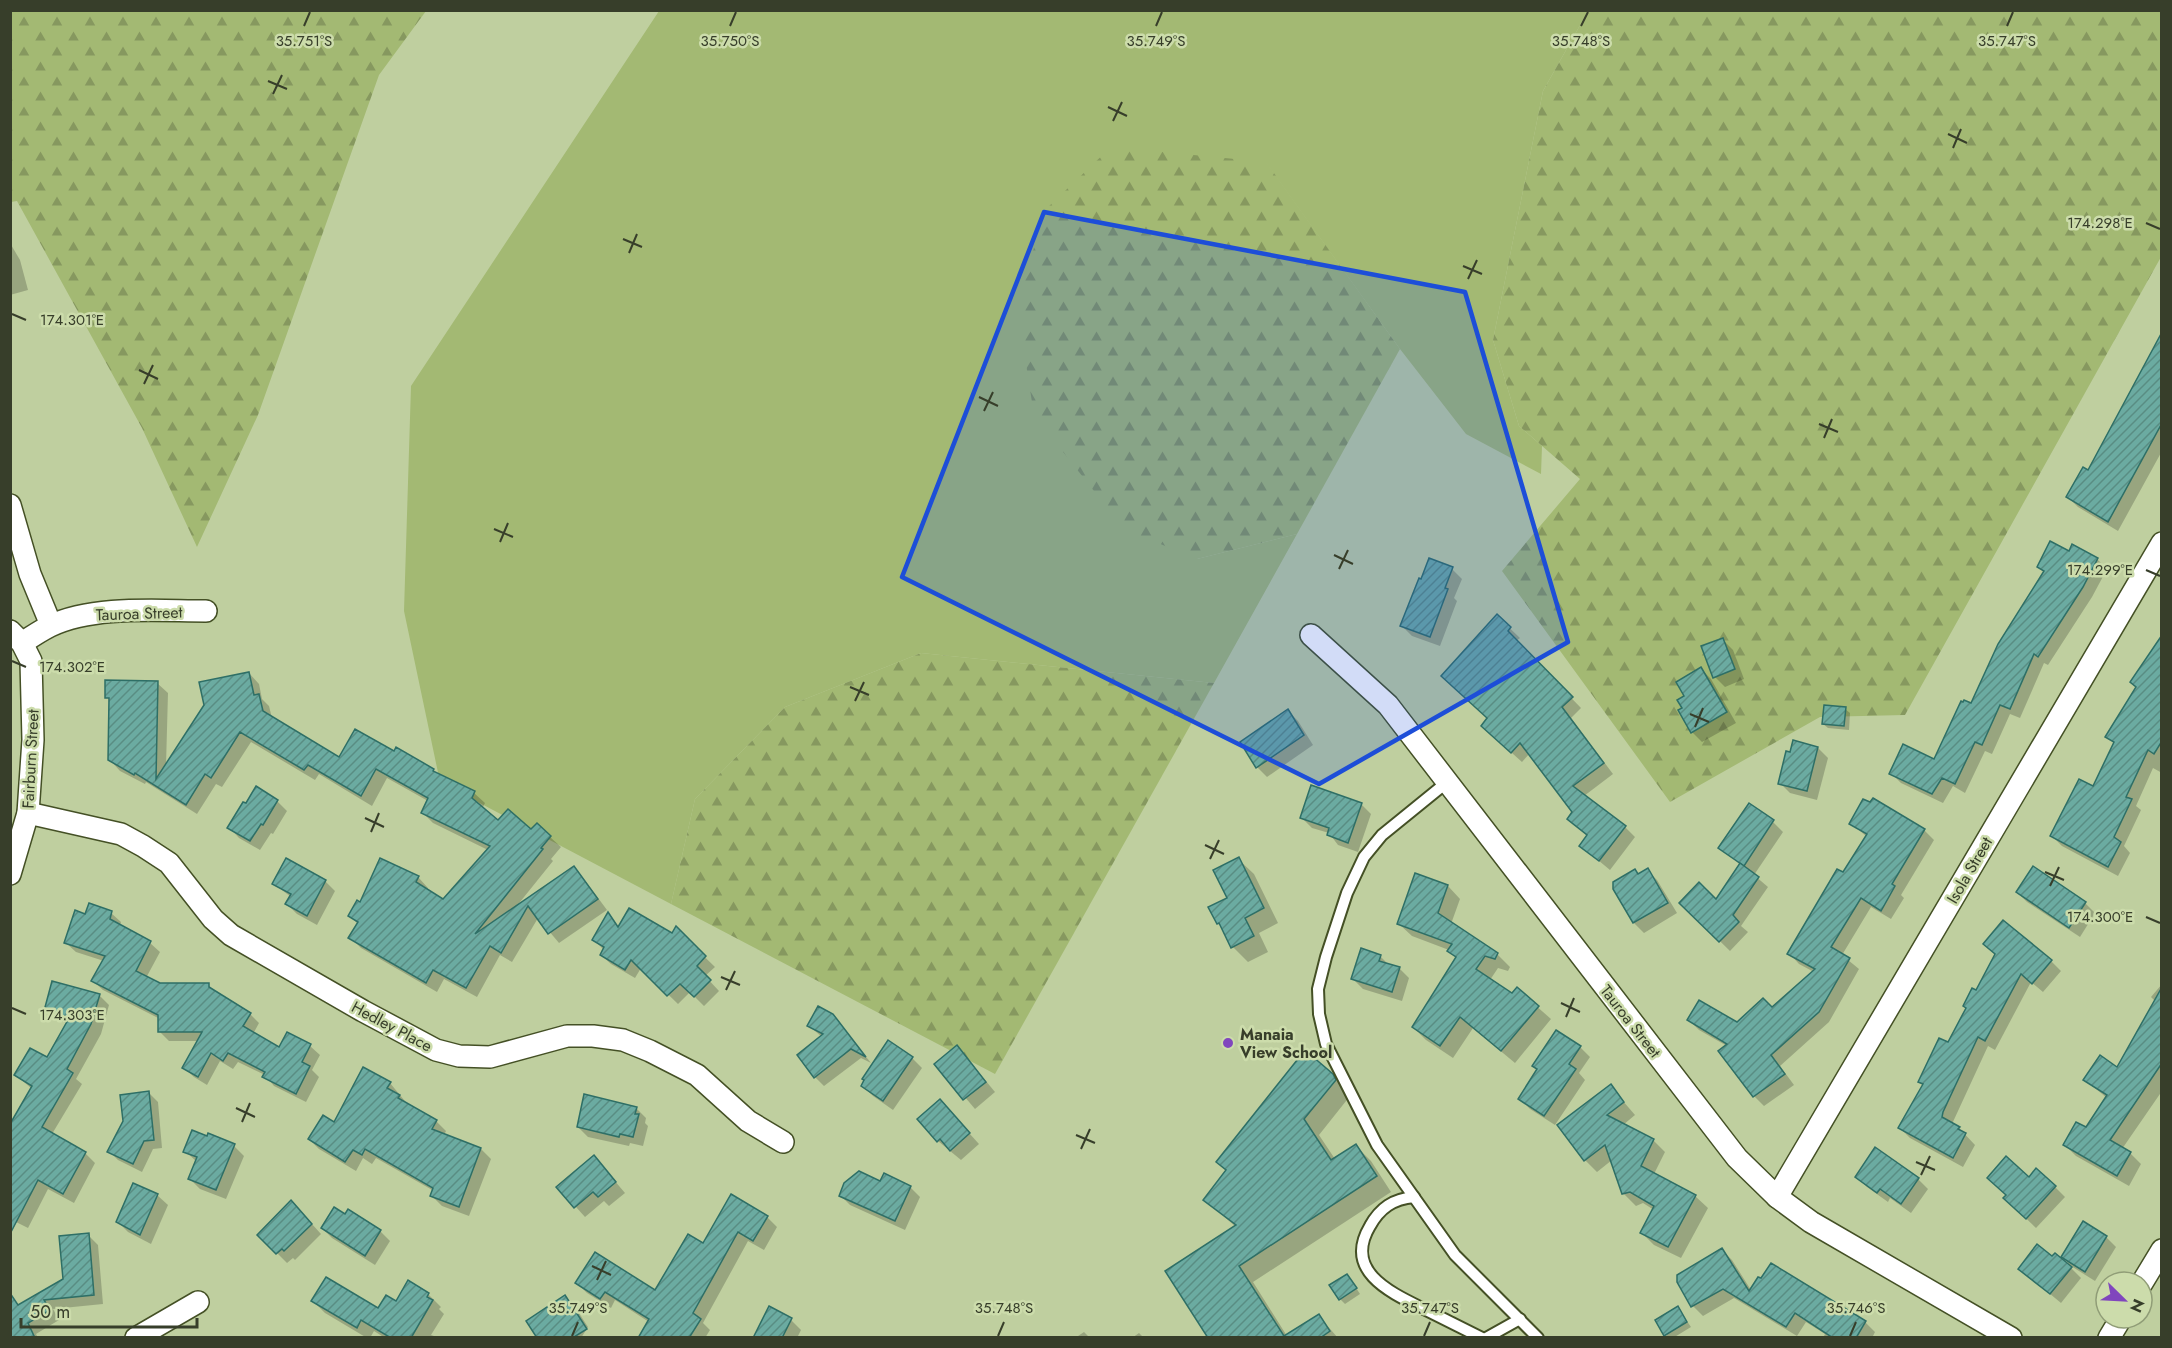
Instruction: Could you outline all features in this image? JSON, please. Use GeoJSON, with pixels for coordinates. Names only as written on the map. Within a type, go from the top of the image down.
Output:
{"type":"FeatureCollection","features":[{"type":"Feature","properties":{"kind":"street"},"geometry":{"type":"LineString","coordinates":[[10,505],[30,574],[51,625]]}},
{"type":"Feature","properties":{"kind":"street","name":"Isola Street"},"geometry":{"type":"LineString","coordinates":[[1777,1197],[2162,543]]}},
{"type":"Feature","properties":{"kind":"street","name":"Tauroa Street"},"geometry":{"type":"LineString","coordinates":[[16,637],[84,616],[114,612],[206,611]]}},
{"type":"Feature","properties":{"kind":"street","name":"Tauroa Street"},"geometry":{"type":"LineString","coordinates":[[1311,635],[1388,705],[1737,1158],[1777,1197],[1811,1222],[2011,1338]]}},
{"type":"Feature","properties":{"kind":"street","name":"Fairburn Street"},"geometry":{"type":"LineString","coordinates":[[10,874],[28,813],[33,740],[31,661],[16,637]]}},
{"type":"Feature","properties":{"kind":"street","name":"Hedley Place"},"geometry":{"type":"LineString","coordinates":[[28,813],[121,834],[143,846],[169,863],[213,919],[231,935],[436,1050],[459,1056],[490,1057],[567,1036],[592,1036],[622,1040],[650,1051],[697,1075],[748,1121],[783,1142]]}},
{"type":"Feature","properties":{"kind":"street"},"geometry":{"type":"LineString","coordinates":[[2150,1270],[2162,1250]]}},
{"type":"Feature","properties":{"kind":"street"},"geometry":{"type":"LineString","coordinates":[[136,1338],[198,1302]]}},
{"type":"Feature","properties":{"kind":"lane"},"geometry":{"type":"LineString","coordinates":[[1446,783],[1382,835],[1364,857],[1347,893],[1318,988],[1319,1014],[1326,1044],[1377,1145],[1455,1255],[1538,1338]]}},
{"type":"Feature","properties":{"kind":"lane"},"geometry":{"type":"LineString","coordinates":[[1414,1197],[1397,1199],[1379,1212],[1368,1228],[1361,1249],[1365,1268],[1385,1289],[1484,1338],[1520,1319]]}},
{"type":"Feature","properties":{"kind":"highlighted area"},"geometry":{"type":"Polygon","coordinates":[[[1044,212],[1465,292],[1568,642],[1319,784],[902,577],[1044,212]]]}},
{"type":"Feature","properties":{"kind":"green space"},"geometry":{"type":"Polygon","coordinates":[[[10,11],[426,11],[379,75],[258,415],[197,547],[142,428],[17,201],[11,202],[10,11]]]}},
{"type":"Feature","properties":{"kind":"green space"},"geometry":{"type":"Polygon","coordinates":[[[659,11],[1588,11],[1543,91],[1493,340],[1519,426],[1542,446],[1541,474],[1466,434],[1400,349],[1266,163],[1197,559],[1297,534],[1214,683],[921,653],[785,707],[695,799],[671,904],[440,782],[404,611],[411,386],[659,11]]]}},
{"type":"Feature","properties":{"kind":"green space"},"geometry":{"type":"Polygon","coordinates":[[[1588,11],[2161,11],[2161,257],[1905,715],[1820,717],[1670,802],[1502,571],[1580,479],[1519,426],[1493,340],[1543,91],[1588,11]]]}},
{"type":"Feature","properties":{"kind":"green space"},"geometry":{"type":"Polygon","coordinates":[[[1111,147],[1266,162],[1400,349],[1297,534],[1197,559],[1124,529],[1034,415],[1017,306],[1045,210],[1111,147]]]}},
{"type":"Feature","properties":{"kind":"green space"},"geometry":{"type":"Polygon","coordinates":[[[921,653],[1214,683],[995,1074],[671,904],[695,799],[785,707],[921,653]]]}},
{"type":"Feature","properties":{"kind":"building"},"geometry":{"type":"Polygon","coordinates":[[[2162,332],[2162,423],[2108,522],[2066,497],[2083,467],[2088,470],[2162,332]]]}},
{"type":"Feature","properties":{"kind":"building"},"geometry":{"type":"Polygon","coordinates":[[[2050,541],[2069,551],[2072,544],[2098,558],[2083,587],[2038,657],[2034,654],[2010,709],[2000,705],[1982,745],[1975,742],[1955,784],[1942,778],[1932,794],[1889,774],[1903,744],[1934,759],[1961,701],[1971,703],[1998,644],[2044,571],[2037,567],[2050,541]]]}},
{"type":"Feature","properties":{"kind":"building"},"geometry":{"type":"Polygon","coordinates":[[[1429,558],[1453,567],[1445,588],[1448,589],[1430,637],[1400,626],[1429,558]]]}},
{"type":"Feature","properties":{"kind":"building"},"geometry":{"type":"Polygon","coordinates":[[[1497,614],[1511,627],[1508,631],[1573,697],[1562,707],[1604,763],[1573,786],[1626,826],[1599,861],[1579,846],[1587,835],[1567,819],[1572,812],[1520,743],[1511,753],[1481,726],[1487,718],[1441,676],[1497,614]]]}},
{"type":"Feature","properties":{"kind":"building"},"geometry":{"type":"Polygon","coordinates":[[[2162,635],[2162,741],[2154,754],[2148,750],[2126,797],[2132,799],[2114,837],[2121,842],[2108,867],[2050,836],[2079,779],[2093,786],[2114,742],[2105,737],[2136,687],[2130,682],[2162,635]]]}},
{"type":"Feature","properties":{"kind":"building"},"geometry":{"type":"Polygon","coordinates":[[[1723,638],[1735,669],[1713,678],[1701,646],[1723,638]]]}},
{"type":"Feature","properties":{"kind":"building"},"geometry":{"type":"Polygon","coordinates":[[[1701,667],[1727,712],[1691,733],[1678,710],[1682,708],[1677,700],[1684,696],[1676,682],[1701,667]]]}},
{"type":"Feature","properties":{"kind":"building"},"geometry":{"type":"Polygon","coordinates":[[[249,672],[254,695],[259,694],[263,711],[339,757],[355,729],[394,751],[396,747],[434,769],[433,771],[475,791],[472,798],[498,820],[508,809],[531,829],[537,823],[551,836],[475,934],[574,866],[598,899],[548,934],[528,906],[501,953],[490,946],[466,988],[433,970],[426,983],[348,938],[358,922],[348,916],[357,900],[360,902],[380,858],[419,876],[416,882],[443,899],[490,846],[421,813],[428,798],[376,769],[361,796],[308,765],[304,770],[240,732],[211,778],[205,774],[186,805],[135,773],[134,775],[108,760],[109,698],[105,698],[105,680],[158,681],[156,779],[204,705],[199,682],[249,672]]]}},
{"type":"Feature","properties":{"kind":"building"},"geometry":{"type":"Polygon","coordinates":[[[1824,705],[1846,707],[1844,726],[1822,724],[1824,705]]]}},
{"type":"Feature","properties":{"kind":"building"},"geometry":{"type":"Polygon","coordinates":[[[1288,709],[1304,735],[1256,768],[1240,742],[1288,709]]]}},
{"type":"Feature","properties":{"kind":"building"},"geometry":{"type":"Polygon","coordinates":[[[1793,740],[1818,747],[1807,791],[1778,784],[1786,751],[1790,752],[1793,740]]]}},
{"type":"Feature","properties":{"kind":"building"},"geometry":{"type":"Polygon","coordinates":[[[1311,785],[1362,803],[1348,843],[1327,835],[1329,828],[1300,818],[1311,785]]]}},
{"type":"Feature","properties":{"kind":"building"},"geometry":{"type":"Polygon","coordinates":[[[256,786],[278,800],[250,841],[227,828],[256,786]]]}},
{"type":"Feature","properties":{"kind":"building"},"geometry":{"type":"Polygon","coordinates":[[[1873,798],[1925,829],[1892,884],[1895,886],[1881,911],[1861,898],[1831,947],[1850,958],[1819,1012],[1771,1055],[1785,1074],[1753,1097],[1718,1051],[1727,1044],[1687,1020],[1699,1000],[1737,1022],[1763,998],[1772,1007],[1815,969],[1787,954],[1837,869],[1843,872],[1867,834],[1849,824],[1863,799],[1870,802],[1873,798]]]}},
{"type":"Feature","properties":{"kind":"building"},"geometry":{"type":"Polygon","coordinates":[[[1749,803],[1774,820],[1744,866],[1718,848],[1749,803]]]}},
{"type":"Feature","properties":{"kind":"building"},"geometry":{"type":"Polygon","coordinates":[[[1239,857],[1264,908],[1245,918],[1254,936],[1231,948],[1208,907],[1227,898],[1213,870],[1239,857]]]}},
{"type":"Feature","properties":{"kind":"building"},"geometry":{"type":"Polygon","coordinates":[[[286,858],[326,880],[307,916],[285,904],[291,894],[272,884],[286,858]]]}},
{"type":"Feature","properties":{"kind":"building"},"geometry":{"type":"Polygon","coordinates":[[[1740,863],[1759,877],[1733,915],[1739,922],[1719,942],[1679,903],[1699,882],[1716,899],[1740,863]]]}},
{"type":"Feature","properties":{"kind":"building"},"geometry":{"type":"Polygon","coordinates":[[[2033,866],[2086,902],[2069,928],[2016,892],[2033,866]]]}},
{"type":"Feature","properties":{"kind":"building"},"geometry":{"type":"Polygon","coordinates":[[[1648,868],[1668,903],[1633,923],[1613,889],[1613,882],[1635,869],[1638,874],[1648,868]]]}},
{"type":"Feature","properties":{"kind":"building"},"geometry":{"type":"Polygon","coordinates":[[[1415,873],[1448,885],[1438,913],[1498,953],[1495,959],[1485,956],[1476,969],[1512,993],[1517,987],[1539,1006],[1501,1051],[1460,1017],[1440,1046],[1412,1027],[1456,957],[1447,951],[1452,944],[1397,924],[1415,873]]]}},
{"type":"Feature","properties":{"kind":"building"},"geometry":{"type":"Polygon","coordinates":[[[89,903],[112,911],[110,919],[151,941],[136,971],[160,983],[209,983],[209,987],[251,1013],[243,1026],[279,1047],[287,1032],[311,1044],[302,1062],[310,1066],[296,1094],[262,1077],[265,1072],[228,1053],[223,1061],[211,1053],[198,1077],[182,1068],[202,1032],[158,1032],[158,1015],[91,981],[105,956],[64,943],[75,910],[85,914],[89,903]]]}},
{"type":"Feature","properties":{"kind":"building"},"geometry":{"type":"Polygon","coordinates":[[[629,908],[672,933],[676,926],[706,956],[697,966],[711,980],[694,997],[680,984],[667,996],[631,960],[625,970],[600,955],[604,947],[592,940],[608,912],[618,927],[629,908]]]}},
{"type":"Feature","properties":{"kind":"building"},"geometry":{"type":"Polygon","coordinates":[[[2003,920],[2052,960],[2032,984],[2021,974],[1985,1041],[1978,1037],[1943,1112],[1942,1117],[1966,1133],[1953,1158],[1898,1128],[1923,1084],[1918,1082],[1939,1038],[1948,1042],[1966,1008],[1963,1006],[1972,988],[1976,990],[1995,954],[1983,944],[2003,920]]]}},
{"type":"Feature","properties":{"kind":"building"},"geometry":{"type":"Polygon","coordinates":[[[1361,948],[1381,955],[1379,961],[1400,967],[1392,992],[1351,979],[1361,948]]]}},
{"type":"Feature","properties":{"kind":"building"},"geometry":{"type":"Polygon","coordinates":[[[52,981],[100,994],[91,1024],[67,1069],[73,1073],[42,1127],[86,1152],[63,1194],[38,1180],[10,1234],[10,1124],[32,1086],[14,1075],[30,1048],[47,1057],[69,1018],[44,1011],[52,981]]]}},
{"type":"Feature","properties":{"kind":"building"},"geometry":{"type":"Polygon","coordinates":[[[2162,987],[2162,1063],[2110,1140],[2131,1152],[2117,1176],[2063,1145],[2076,1122],[2086,1127],[2107,1095],[2083,1080],[2100,1055],[2117,1067],[2162,987]]]}},
{"type":"Feature","properties":{"kind":"building"},"geometry":{"type":"Polygon","coordinates":[[[818,1006],[833,1014],[866,1057],[851,1049],[814,1078],[797,1055],[823,1034],[807,1026],[818,1006]]]}},
{"type":"Feature","properties":{"kind":"building"},"geometry":{"type":"Polygon","coordinates":[[[1556,1030],[1581,1046],[1569,1064],[1576,1069],[1544,1116],[1518,1099],[1537,1069],[1532,1066],[1556,1030]]]}},
{"type":"Feature","properties":{"kind":"building"},"geometry":{"type":"Polygon","coordinates":[[[888,1040],[913,1057],[883,1101],[861,1086],[864,1080],[862,1079],[888,1040]]]}},
{"type":"Feature","properties":{"kind":"building"},"geometry":{"type":"Polygon","coordinates":[[[957,1045],[986,1082],[963,1100],[934,1064],[957,1045]]]}},
{"type":"Feature","properties":{"kind":"building"},"geometry":{"type":"Polygon","coordinates":[[[1305,1050],[1333,1074],[1336,1080],[1304,1119],[1331,1160],[1356,1144],[1377,1176],[1239,1266],[1284,1336],[1319,1314],[1330,1331],[1320,1338],[1208,1338],[1165,1271],[1236,1225],[1203,1200],[1226,1170],[1216,1162],[1305,1050]]]}},
{"type":"Feature","properties":{"kind":"building"},"geometry":{"type":"Polygon","coordinates":[[[363,1067],[391,1082],[387,1088],[400,1095],[398,1098],[437,1120],[432,1129],[481,1148],[459,1207],[430,1196],[433,1188],[365,1149],[362,1155],[353,1150],[345,1162],[308,1139],[323,1115],[334,1122],[363,1067]]]}},
{"type":"Feature","properties":{"kind":"building"},"geometry":{"type":"Polygon","coordinates":[[[1611,1084],[1624,1102],[1607,1115],[1654,1139],[1641,1166],[1696,1195],[1668,1247],[1640,1233],[1654,1206],[1630,1192],[1622,1194],[1605,1145],[1584,1161],[1557,1125],[1611,1084]]]}},
{"type":"Feature","properties":{"kind":"building"},"geometry":{"type":"Polygon","coordinates":[[[149,1091],[154,1140],[144,1141],[133,1164],[107,1152],[123,1121],[120,1095],[149,1091]]]}},
{"type":"Feature","properties":{"kind":"building"},"geometry":{"type":"Polygon","coordinates":[[[584,1094],[637,1107],[635,1114],[639,1114],[633,1137],[620,1134],[619,1137],[577,1127],[584,1094]]]}},
{"type":"Feature","properties":{"kind":"building"},"geometry":{"type":"Polygon","coordinates":[[[940,1099],[970,1133],[950,1151],[940,1139],[937,1142],[917,1119],[940,1099]]]}},
{"type":"Feature","properties":{"kind":"building"},"geometry":{"type":"Polygon","coordinates":[[[192,1130],[207,1136],[208,1133],[235,1144],[216,1190],[188,1179],[197,1157],[183,1152],[192,1130]]]}},
{"type":"Feature","properties":{"kind":"building"},"geometry":{"type":"Polygon","coordinates":[[[1875,1147],[1919,1178],[1901,1204],[1880,1189],[1877,1193],[1855,1177],[1875,1147]]]}},
{"type":"Feature","properties":{"kind":"building"},"geometry":{"type":"Polygon","coordinates":[[[594,1155],[616,1182],[598,1197],[593,1192],[574,1208],[556,1187],[594,1155]]]}},
{"type":"Feature","properties":{"kind":"building"},"geometry":{"type":"Polygon","coordinates":[[[2006,1156],[2029,1177],[2036,1168],[2056,1186],[2026,1219],[2003,1198],[2006,1195],[1987,1178],[2006,1156]]]}},
{"type":"Feature","properties":{"kind":"building"},"geometry":{"type":"Polygon","coordinates":[[[859,1171],[880,1181],[884,1173],[911,1186],[895,1221],[839,1196],[844,1183],[859,1171]]]}},
{"type":"Feature","properties":{"kind":"building"},"geometry":{"type":"Polygon","coordinates":[[[133,1183],[158,1194],[140,1235],[116,1222],[133,1183]]]}},
{"type":"Feature","properties":{"kind":"building"},"geometry":{"type":"Polygon","coordinates":[[[731,1194],[768,1216],[753,1241],[738,1232],[693,1313],[701,1319],[689,1338],[638,1338],[649,1319],[605,1292],[600,1299],[575,1283],[595,1252],[655,1290],[688,1234],[703,1243],[731,1194]]]}},
{"type":"Feature","properties":{"kind":"building"},"geometry":{"type":"Polygon","coordinates":[[[291,1200],[312,1224],[284,1251],[282,1249],[276,1254],[257,1235],[291,1200]]]}},
{"type":"Feature","properties":{"kind":"building"},"geometry":{"type":"Polygon","coordinates":[[[334,1207],[345,1214],[348,1209],[381,1230],[365,1256],[321,1228],[334,1207]]]}},
{"type":"Feature","properties":{"kind":"building"},"geometry":{"type":"Polygon","coordinates":[[[2083,1221],[2107,1236],[2085,1272],[2061,1257],[2083,1221]]]}},
{"type":"Feature","properties":{"kind":"building"},"geometry":{"type":"Polygon","coordinates":[[[89,1233],[94,1295],[44,1300],[50,1310],[28,1323],[35,1338],[10,1338],[10,1293],[18,1305],[63,1279],[59,1236],[89,1233]]]}},
{"type":"Feature","properties":{"kind":"building"},"geometry":{"type":"Polygon","coordinates":[[[2037,1244],[2052,1256],[2055,1253],[2072,1267],[2050,1294],[2018,1269],[2037,1244]]]}},
{"type":"Feature","properties":{"kind":"building"},"geometry":{"type":"Polygon","coordinates":[[[1722,1248],[1749,1291],[1771,1263],[1866,1321],[1856,1338],[1833,1338],[1795,1313],[1786,1327],[1723,1289],[1691,1307],[1677,1282],[1677,1275],[1722,1248]]]}},
{"type":"Feature","properties":{"kind":"building"},"geometry":{"type":"Polygon","coordinates":[[[1347,1274],[1357,1288],[1339,1300],[1329,1285],[1347,1274]]]}},
{"type":"Feature","properties":{"kind":"building"},"geometry":{"type":"Polygon","coordinates":[[[326,1277],[378,1308],[386,1295],[396,1301],[408,1280],[429,1293],[427,1297],[433,1300],[411,1338],[391,1338],[361,1320],[357,1328],[311,1301],[326,1277]]]}},
{"type":"Feature","properties":{"kind":"building"},"geometry":{"type":"Polygon","coordinates":[[[565,1295],[587,1329],[574,1337],[537,1338],[526,1321],[565,1295]]]}},
{"type":"Feature","properties":{"kind":"building"},"geometry":{"type":"Polygon","coordinates":[[[769,1306],[792,1318],[782,1338],[753,1338],[769,1306]]]}},
{"type":"Feature","properties":{"kind":"building"},"geometry":{"type":"Polygon","coordinates":[[[1678,1306],[1687,1322],[1664,1336],[1655,1320],[1678,1306]]]}},
{"type":"Feature","properties":{"kind":"place","name":"Manaia View School"},"geometry":{"type":"Point","coordinates":[1228,1043]}}]}
